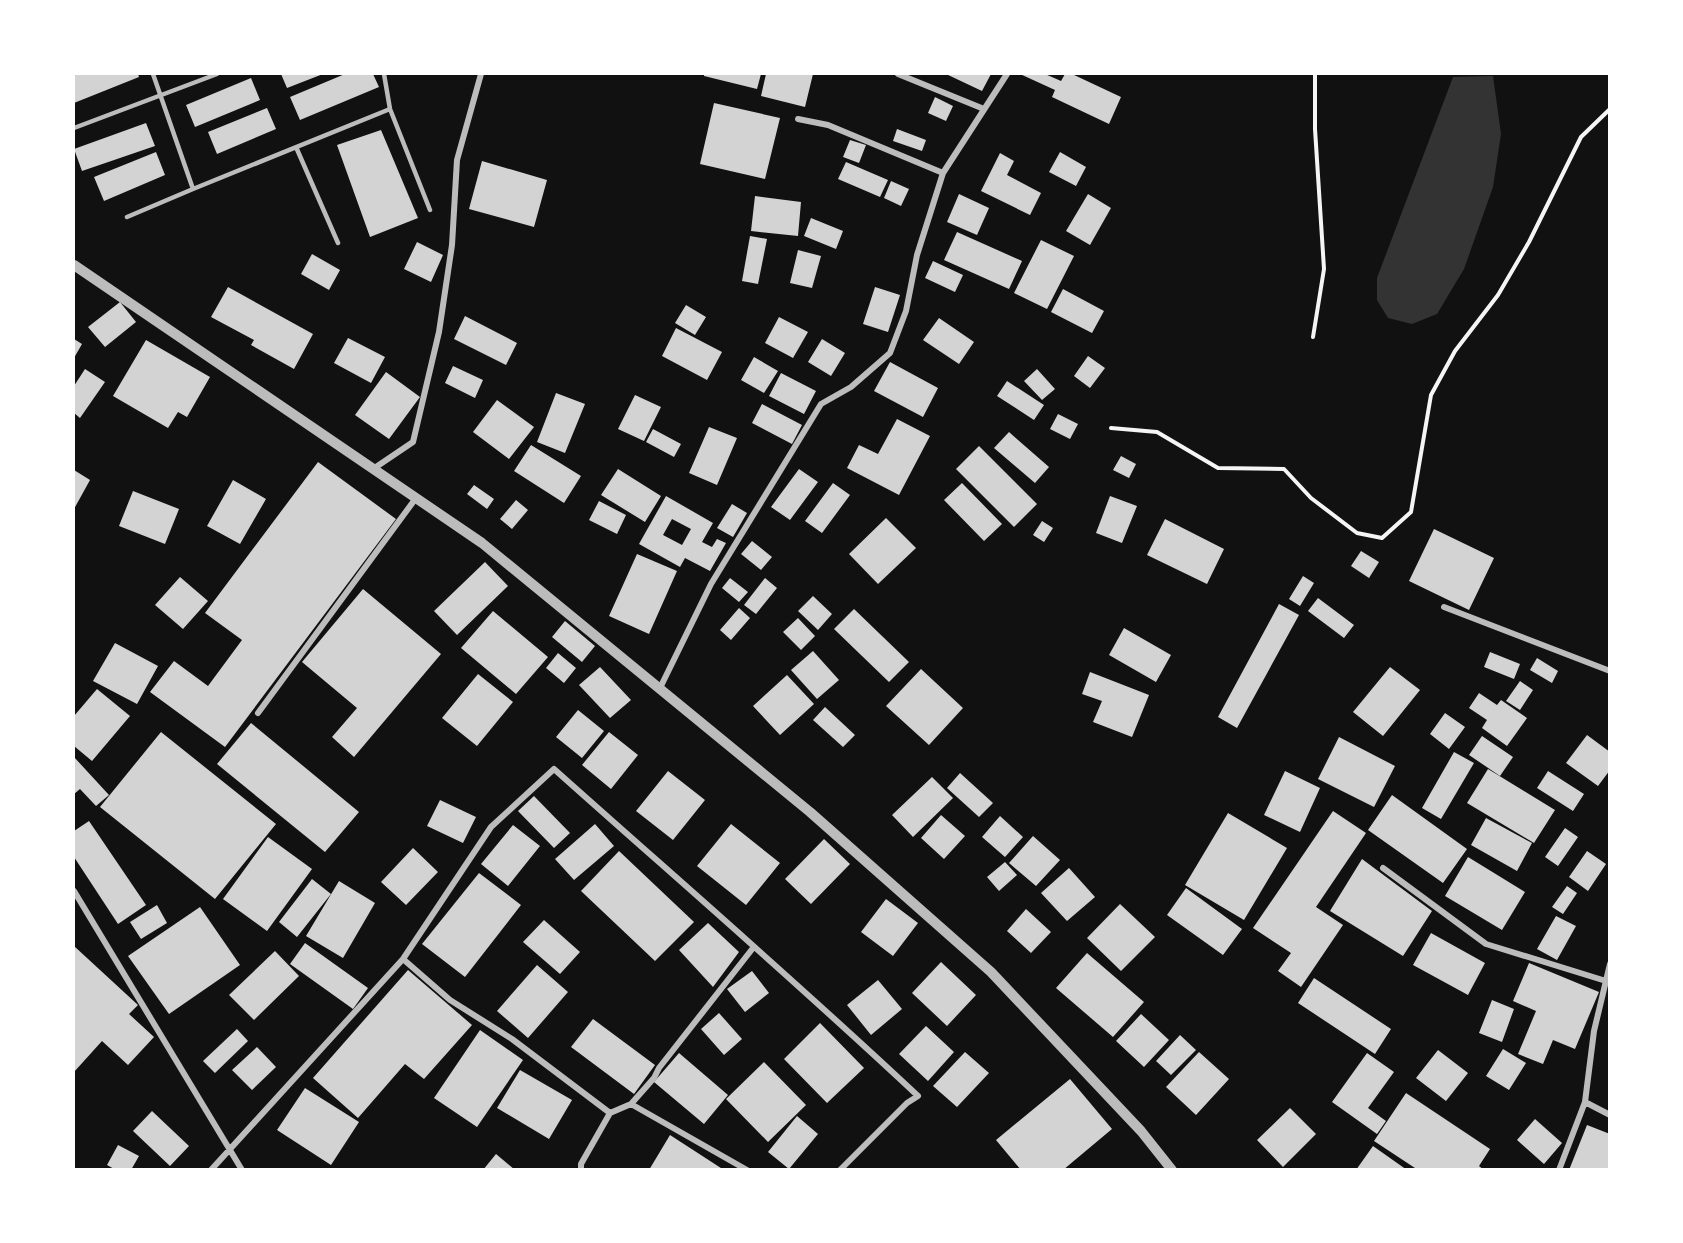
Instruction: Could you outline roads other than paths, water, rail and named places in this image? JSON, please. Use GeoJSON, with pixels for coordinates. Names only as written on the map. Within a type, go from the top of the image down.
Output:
{"type":"FeatureCollection","features":[{"type":"Feature","properties":{"kind":"street"},"geometry":{"type":"LineString","coordinates":[[373,469],[413,442],[439,332],[452,245],[457,160],[481,74]]}},
{"type":"Feature","properties":{"kind":"street"},"geometry":{"type":"LineString","coordinates":[[898,74],[984,109]]}},
{"type":"Feature","properties":{"kind":"street"},"geometry":{"type":"LineString","coordinates":[[660,688],[711,584],[821,404],[851,387],[890,352],[906,311],[917,255],[943,173],[1006,74]]}},
{"type":"Feature","properties":{"kind":"street"},"geometry":{"type":"LineString","coordinates":[[798,119],[828,125],[943,173]]}},
{"type":"Feature","properties":{"kind":"street"},"geometry":{"type":"LineString","coordinates":[[74,265],[482,543],[660,688],[810,812],[991,972],[1141,1131],[1172,1170]]}},
{"type":"Feature","properties":{"kind":"street"},"geometry":{"type":"LineString","coordinates":[[258,713],[416,498]]}},
{"type":"Feature","properties":{"kind":"street"},"geometry":{"type":"LineString","coordinates":[[1444,607],[1610,671]]}},
{"type":"Feature","properties":{"kind":"street"},"geometry":{"type":"LineString","coordinates":[[211,1170],[403,959],[491,827],[555,769],[753,948],[804,989],[918,1096],[907,1103],[840,1170]]}},
{"type":"Feature","properties":{"kind":"street"},"geometry":{"type":"LineString","coordinates":[[1383,868],[1486,944],[1606,981]]}},
{"type":"Feature","properties":{"kind":"street"},"geometry":{"type":"LineString","coordinates":[[74,891],[242,1170]]}},
{"type":"Feature","properties":{"kind":"street"},"geometry":{"type":"LineString","coordinates":[[581,1170],[581,1164],[610,1113],[631,1104],[753,948]]}},
{"type":"Feature","properties":{"kind":"street"},"geometry":{"type":"LineString","coordinates":[[403,959],[450,1000],[512,1039],[610,1113]]}},
{"type":"Feature","properties":{"kind":"street"},"geometry":{"type":"LineString","coordinates":[[1559,1170],[1585,1102],[1594,1031],[1610,964]]}},
{"type":"Feature","properties":{"kind":"street"},"geometry":{"type":"LineString","coordinates":[[1585,1102],[1610,1115]]}},
{"type":"Feature","properties":{"kind":"street"},"geometry":{"type":"LineString","coordinates":[[631,1104],[747,1170]]}},
{"type":"Feature","properties":{"kind":"lane"},"geometry":{"type":"LineString","coordinates":[[153,74],[193,189]]}},
{"type":"Feature","properties":{"kind":"lane"},"geometry":{"type":"LineString","coordinates":[[74,128],[217,74]]}},
{"type":"Feature","properties":{"kind":"lane"},"geometry":{"type":"LineString","coordinates":[[384,74],[390,109],[430,210]]}},
{"type":"Feature","properties":{"kind":"lane"},"geometry":{"type":"LineString","coordinates":[[127,217],[390,109]]}},
{"type":"Feature","properties":{"kind":"lane"},"geometry":{"type":"LineString","coordinates":[[296,147],[338,243]]}}]}
